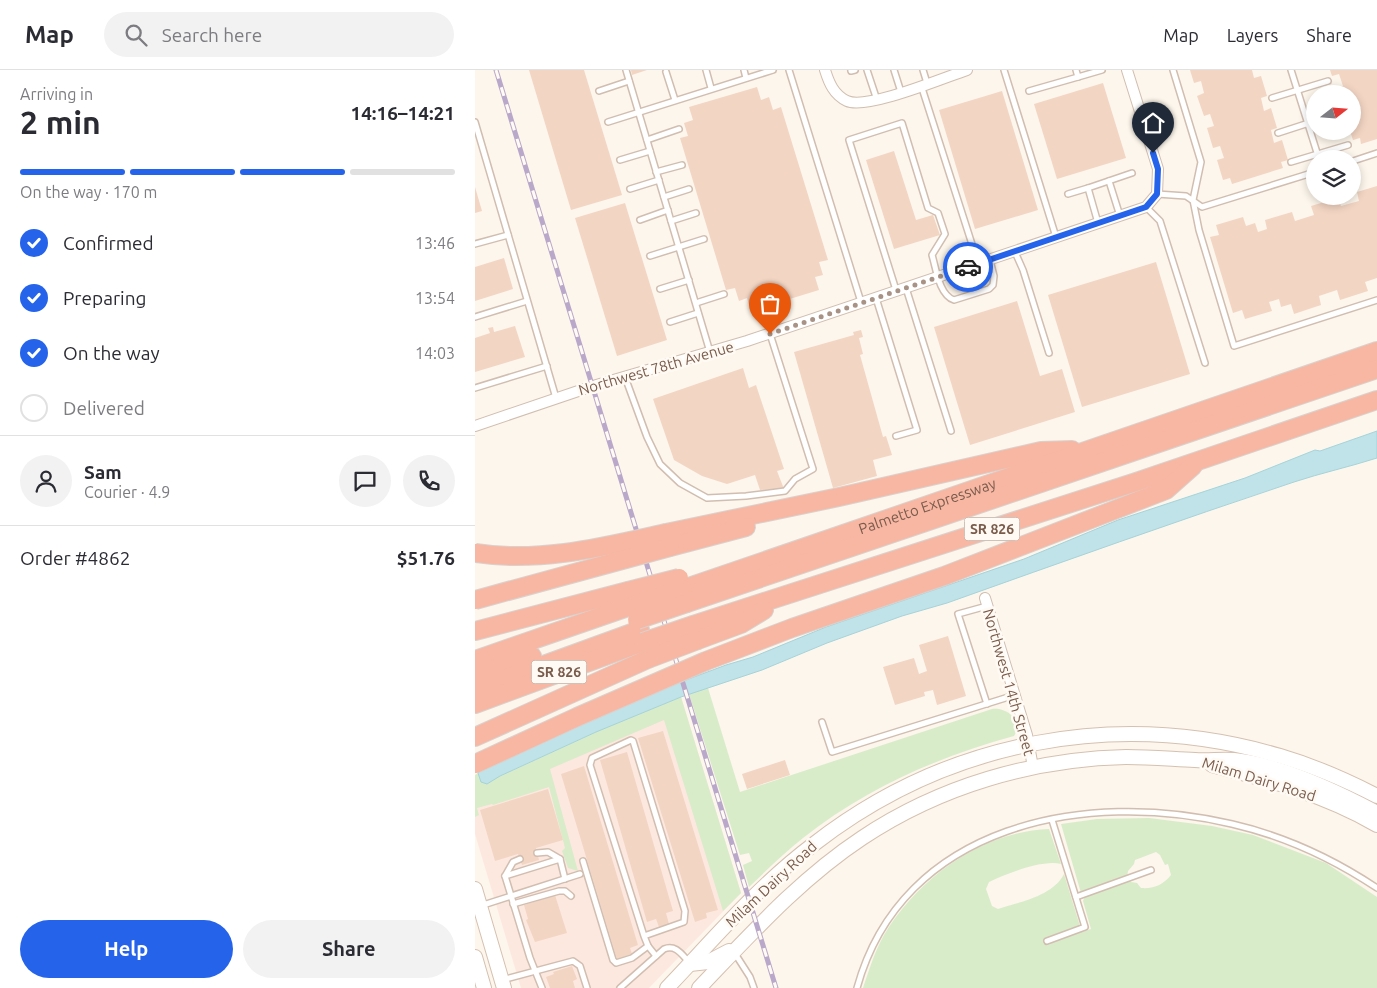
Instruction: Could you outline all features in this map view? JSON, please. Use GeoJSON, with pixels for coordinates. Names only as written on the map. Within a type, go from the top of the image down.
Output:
{"type":"FeatureCollection","features":[{"type":"Feature","properties":{"kind":"highway","name":"Palmetto Expressway"},"geometry":{"type":"LineString","coordinates":[[688,608],[706,581],[1377,351]]}},
{"type":"Feature","properties":{"kind":"highway"},"geometry":{"type":"LineString","coordinates":[[475,737],[648,659],[688,608],[1377,369]]}},
{"type":"Feature","properties":{"kind":"highway"},"geometry":{"type":"LineString","coordinates":[[475,631],[636,618],[688,608],[1377,381]]}},
{"type":"Feature","properties":{"kind":"highway","name":"SR 826"},"geometry":{"type":"LineString","coordinates":[[475,660],[636,618],[688,608],[783,597],[1201,460],[1377,400]]}},
{"type":"Feature","properties":{"kind":"highway"},"geometry":{"type":"LineString","coordinates":[[475,553],[492,556],[532,557],[668,540],[771,520],[839,497],[1041,451],[1090,449]]}},
{"type":"Feature","properties":{"kind":"highway"},"geometry":{"type":"LineString","coordinates":[[475,764],[706,661],[793,628],[944,576],[1166,490],[1201,460]]}},
{"type":"Feature","properties":{"kind":"highway"},"geometry":{"type":"LineString","coordinates":[[475,600],[668,540]]}},
{"type":"Feature","properties":{"kind":"highway"},"geometry":{"type":"LineString","coordinates":[[475,676],[636,618]]}},
{"type":"Feature","properties":{"kind":"highway"},"geometry":{"type":"LineString","coordinates":[[475,690],[636,618]]}},
{"type":"Feature","properties":{"kind":"highway","name":"SR 826"},"geometry":{"type":"LineString","coordinates":[[475,704],[636,618]]}},
{"type":"Feature","properties":{"kind":"main road","name":"Milam Dairy Road"},"geometry":{"type":"LineString","coordinates":[[667,988],[778,874],[815,843],[882,799],[931,774],[995,752],[1029,744],[1069,738],[1123,734],[1176,736],[1211,740],[1247,747],[1299,762],[1331,774],[1377,796]]}},
{"type":"Feature","properties":{"kind":"main road","name":"Milam Dairy Road"},"geometry":{"type":"LineString","coordinates":[[704,987],[737,948],[806,880],[847,848],[908,811],[949,792],[1033,767],[1125,757],[1233,760],[1269,768],[1315,783],[1377,813]]}},
{"type":"Feature","properties":{"kind":"main road","name":"Milam Dairy Road"},"geometry":{"type":"LineString","coordinates":[[1194,760],[1267,779],[1300,790],[1338,805],[1377,826]]}},
{"type":"Feature","properties":{"kind":"main road"},"geometry":{"type":"LineString","coordinates":[[475,889],[478,907],[503,984]]}},
{"type":"Feature","properties":{"kind":"main road"},"geometry":{"type":"LineString","coordinates":[[691,964],[708,962],[737,948]]}},
{"type":"Feature","properties":{"kind":"main road"},"geometry":{"type":"LineString","coordinates":[[475,957],[484,988]]}},
{"type":"Feature","properties":{"kind":"street"},"geometry":{"type":"LineString","coordinates":[[825,70],[832,89],[846,100],[863,103],[967,70]]}},
{"type":"Feature","properties":{"kind":"street"},"geometry":{"type":"LineString","coordinates":[[1127,70],[1158,169],[1157,194],[1146,207]]}},
{"type":"Feature","properties":{"kind":"street","name":"Northwest 78th Avenue"},"geometry":{"type":"LineString","coordinates":[[475,426],[556,398],[770,334],[1146,207]]}},
{"type":"Feature","properties":{"kind":"street","name":"Northwest 14th Street"},"geometry":{"type":"LineString","coordinates":[[986,602],[1029,744],[1033,767]]}},
{"type":"Feature","properties":{"kind":"lane"},"geometry":{"type":"LineString","coordinates":[[626,70],[710,353]]}},
{"type":"Feature","properties":{"kind":"lane"},"geometry":{"type":"LineString","coordinates":[[706,70],[711,88]]}},
{"type":"Feature","properties":{"kind":"lane"},"geometry":{"type":"LineString","coordinates":[[744,70],[746,78]]}},
{"type":"Feature","properties":{"kind":"lane"},"geometry":{"type":"LineString","coordinates":[[609,122],[711,88],[773,70]]}},
{"type":"Feature","properties":{"kind":"lane"},"geometry":{"type":"LineString","coordinates":[[789,70],[861,302]]}},
{"type":"Feature","properties":{"kind":"lane"},"geometry":{"type":"LineString","coordinates":[[867,70],[877,100]]}},
{"type":"Feature","properties":{"kind":"lane"},"geometry":{"type":"LineString","coordinates":[[894,70],[901,92]]}},
{"type":"Feature","properties":{"kind":"lane"},"geometry":{"type":"LineString","coordinates":[[923,70],[924,84],[978,263]]}},
{"type":"Feature","properties":{"kind":"lane"},"geometry":{"type":"LineString","coordinates":[[1005,70],[1056,238]]}},
{"type":"Feature","properties":{"kind":"lane"},"geometry":{"type":"LineString","coordinates":[[1075,70],[1078,77]]}},
{"type":"Feature","properties":{"kind":"lane"},"geometry":{"type":"LineString","coordinates":[[1029,91],[1102,70]]}},
{"type":"Feature","properties":{"kind":"lane"},"geometry":{"type":"LineString","coordinates":[[1173,70],[1201,162],[1193,200],[1199,230],[1234,346],[1377,300]]}},
{"type":"Feature","properties":{"kind":"lane"},"geometry":{"type":"LineString","coordinates":[[1291,70],[1306,116]]}},
{"type":"Feature","properties":{"kind":"lane"},"geometry":{"type":"LineString","coordinates":[[666,72],[675,100]]}},
{"type":"Feature","properties":{"kind":"lane"},"geometry":{"type":"LineString","coordinates":[[1272,98],[1328,81]]}},
{"type":"Feature","properties":{"kind":"lane"},"geometry":{"type":"LineString","coordinates":[[599,91],[629,82]]}},
{"type":"Feature","properties":{"kind":"lane"},"geometry":{"type":"LineString","coordinates":[[475,122],[556,398]]}},
{"type":"Feature","properties":{"kind":"lane"},"geometry":{"type":"LineString","coordinates":[[951,431],[849,140],[902,123],[928,208],[938,213],[945,234],[932,255],[947,295],[954,300],[989,289],[993,285],[994,276],[990,260]]}},
{"type":"Feature","properties":{"kind":"lane"},"geometry":{"type":"LineString","coordinates":[[1278,133],[1306,124]]}},
{"type":"Feature","properties":{"kind":"lane"},"geometry":{"type":"LineString","coordinates":[[647,140],[679,129]]}},
{"type":"Feature","properties":{"kind":"lane"},"geometry":{"type":"LineString","coordinates":[[1335,150],[1348,145]]}},
{"type":"Feature","properties":{"kind":"lane"},"geometry":{"type":"LineString","coordinates":[[620,160],[650,151]]}},
{"type":"Feature","properties":{"kind":"lane"},"geometry":{"type":"LineString","coordinates":[[1361,158],[1377,153]]}},
{"type":"Feature","properties":{"kind":"lane"},"geometry":{"type":"LineString","coordinates":[[1291,162],[1306,159]]}},
{"type":"Feature","properties":{"kind":"lane"},"geometry":{"type":"LineString","coordinates":[[657,172],[682,165]]}},
{"type":"Feature","properties":{"kind":"lane"},"geometry":{"type":"LineString","coordinates":[[1068,194],[1132,173]]}},
{"type":"Feature","properties":{"kind":"lane"},"geometry":{"type":"LineString","coordinates":[[1157,194],[1186,196],[1203,207],[1306,175]]}},
{"type":"Feature","properties":{"kind":"lane"},"geometry":{"type":"LineString","coordinates":[[630,189],[659,180]]}},
{"type":"Feature","properties":{"kind":"lane"},"geometry":{"type":"LineString","coordinates":[[1109,181],[1120,216]]}},
{"type":"Feature","properties":{"kind":"lane"},"geometry":{"type":"LineString","coordinates":[[1088,188],[1098,224]]}},
{"type":"Feature","properties":{"kind":"lane"},"geometry":{"type":"LineString","coordinates":[[664,197],[689,189]]}},
{"type":"Feature","properties":{"kind":"lane"},"geometry":{"type":"LineString","coordinates":[[1146,207],[1160,221],[1205,363]]}},
{"type":"Feature","properties":{"kind":"lane"},"geometry":{"type":"LineString","coordinates":[[640,220],[668,210]]}},
{"type":"Feature","properties":{"kind":"lane"},"geometry":{"type":"LineString","coordinates":[[671,221],[696,214]]}},
{"type":"Feature","properties":{"kind":"lane"},"geometry":{"type":"LineString","coordinates":[[475,244],[508,234]]}},
{"type":"Feature","properties":{"kind":"lane"},"geometry":{"type":"LineString","coordinates":[[650,256],[704,239]]}},
{"type":"Feature","properties":{"kind":"lane"},"geometry":{"type":"LineString","coordinates":[[1015,252],[1023,270],[1049,353]]}},
{"type":"Feature","properties":{"kind":"lane"},"geometry":{"type":"LineString","coordinates":[[660,289],[689,280]]}},
{"type":"Feature","properties":{"kind":"lane"},"geometry":{"type":"LineString","coordinates":[[696,303],[724,294]]}},
{"type":"Feature","properties":{"kind":"lane"},"geometry":{"type":"LineString","coordinates":[[875,297],[917,430],[896,436]]}},
{"type":"Feature","properties":{"kind":"lane"},"geometry":{"type":"LineString","coordinates":[[475,317],[527,301]]}},
{"type":"Feature","properties":{"kind":"lane"},"geometry":{"type":"LineString","coordinates":[[670,322],[698,313]]}},
{"type":"Feature","properties":{"kind":"lane"},"geometry":{"type":"LineString","coordinates":[[625,377],[647,437],[661,464],[680,482],[707,498],[785,491],[795,479],[813,469],[770,334]]}},
{"type":"Feature","properties":{"kind":"lane"},"geometry":{"type":"LineString","coordinates":[[475,388],[547,366]]}},
{"type":"Feature","properties":{"kind":"lane"},"geometry":{"type":"LineString","coordinates":[[986,602],[958,614],[987,704]]}},
{"type":"Feature","properties":{"kind":"lane"},"geometry":{"type":"LineString","coordinates":[[822,722],[832,752],[1015,695]]}},
{"type":"Feature","properties":{"kind":"lane"},"geometry":{"type":"LineString","coordinates":[[644,936],[684,922],[685,911],[647,784],[633,741],[631,740],[592,758],[590,765],[644,936],[648,946],[656,956]]}},
{"type":"Feature","properties":{"kind":"lane"},"geometry":{"type":"LineString","coordinates":[[857,988],[870,952],[883,926],[922,880],[953,856],[977,842],[1004,832],[1052,820],[1093,814],[1137,812],[1176,815],[1226,823],[1261,832],[1303,848],[1339,864],[1377,888]]}},
{"type":"Feature","properties":{"kind":"lane"},"geometry":{"type":"LineString","coordinates":[[1047,941],[1085,927],[1052,820]]}},
{"type":"Feature","properties":{"kind":"lane"},"geometry":{"type":"LineString","coordinates":[[537,853],[548,852],[559,859],[565,879]]}},
{"type":"Feature","properties":{"kind":"lane"},"geometry":{"type":"LineString","coordinates":[[520,859],[513,862],[505,876],[530,958],[543,988]]}},
{"type":"Feature","properties":{"kind":"lane"},"geometry":{"type":"LineString","coordinates":[[505,876],[559,859]]}},
{"type":"Feature","properties":{"kind":"lane"},"geometry":{"type":"LineString","coordinates":[[583,861],[613,960],[616,962],[632,958],[648,946]]}},
{"type":"Feature","properties":{"kind":"lane"},"geometry":{"type":"LineString","coordinates":[[1076,897],[1151,870]]}},
{"type":"Feature","properties":{"kind":"lane"},"geometry":{"type":"LineString","coordinates":[[478,907],[580,874]]}},
{"type":"Feature","properties":{"kind":"lane"},"geometry":{"type":"LineString","coordinates":[[513,904],[559,891],[565,891],[571,896]]}},
{"type":"Feature","properties":{"kind":"lane"},"geometry":{"type":"LineString","coordinates":[[620,988],[664,949],[673,947],[691,964]]}},
{"type":"Feature","properties":{"kind":"lane"},"geometry":{"type":"LineString","coordinates":[[737,948],[755,988]]}},
{"type":"Feature","properties":{"kind":"lane"},"geometry":{"type":"LineString","coordinates":[[503,984],[536,971],[568,962],[577,962],[587,988]]}},
{"type":"Feature","properties":{"kind":"shaded area"},"geometry":{"type":"Polygon","coordinates":[[[681,697],[741,893],[649,988],[521,988],[475,834],[475,789],[596,732],[681,697]]]}},
{"type":"Feature","properties":{"kind":"green space"},"geometry":{"type":"Polygon","coordinates":[[[708,688],[740,792],[992,709],[1003,710],[1012,716],[1017,725],[1017,730],[1014,736],[930,764],[877,789],[827,820],[803,838],[749,887],[743,865],[752,861],[749,853],[740,855],[689,694],[708,688]]]}},
{"type":"Feature","properties":{"kind":"green space"},"geometry":{"type":"Polygon","coordinates":[[[681,697],[741,893],[723,911],[664,720],[550,769],[578,871],[568,868],[562,851],[565,848],[549,787],[493,805],[477,808],[479,815],[475,817],[475,775],[478,773],[482,780],[500,776],[596,732],[681,697]]]}},
{"type":"Feature","properties":{"kind":"green space"},"geometry":{"type":"Polygon","coordinates":[[[1149,818],[1212,826],[1253,835],[1326,863],[1377,897],[1377,988],[863,988],[884,935],[915,894],[955,861],[1000,839],[1024,832],[1049,829],[1061,864],[1035,865],[989,882],[986,889],[992,906],[998,909],[1026,901],[1044,893],[1059,882],[1064,874],[1080,926],[1046,939],[1047,944],[1091,929],[1083,901],[1085,896],[1129,880],[1137,883],[1141,888],[1158,886],[1171,875],[1168,864],[1165,865],[1160,855],[1156,852],[1135,860],[1128,871],[1127,877],[1081,893],[1061,824],[1097,819],[1149,818]]]}},
{"type":"Feature","properties":{"kind":"water"},"geometry":{"type":"Polygon","coordinates":[[[1377,431],[1377,458],[1250,497],[827,643],[762,670],[681,697],[596,732],[500,776],[487,784],[481,782],[478,773],[479,768],[598,713],[726,665],[753,657],[826,627],[1024,559],[1118,520],[1245,478],[1315,450],[1320,451],[1377,431]]]}},
{"type":"Feature","properties":{"kind":"building"},"geometry":{"type":"Polygon","coordinates":[[[529,70],[584,70],[622,195],[571,210],[529,70]]]}},
{"type":"Feature","properties":{"kind":"building"},"geometry":{"type":"Polygon","coordinates":[[[631,70],[647,70],[632,75],[631,70]]]}},
{"type":"Feature","properties":{"kind":"building"},"geometry":{"type":"Polygon","coordinates":[[[1190,70],[1252,70],[1254,78],[1261,76],[1267,96],[1261,98],[1264,111],[1271,108],[1277,128],[1271,130],[1274,143],[1282,140],[1288,160],[1281,162],[1283,168],[1232,184],[1230,178],[1223,180],[1217,160],[1224,158],[1220,146],[1213,148],[1207,128],[1214,126],[1210,114],[1204,116],[1197,96],[1204,93],[1201,81],[1194,83],[1190,70]]]}},
{"type":"Feature","properties":{"kind":"building"},"geometry":{"type":"Polygon","coordinates":[[[1330,70],[1377,70],[1377,139],[1361,144],[1361,85],[1343,85],[1339,74],[1332,76],[1330,70]]]}},
{"type":"Feature","properties":{"kind":"building"},"geometry":{"type":"Polygon","coordinates":[[[1103,83],[1126,158],[1057,179],[1034,104],[1103,83]]]}},
{"type":"Feature","properties":{"kind":"building"},"geometry":{"type":"Polygon","coordinates":[[[757,87],[761,100],[769,97],[773,110],[781,107],[828,260],[819,262],[823,275],[815,277],[819,290],[751,311],[747,298],[739,301],[735,288],[726,290],[680,138],[688,136],[684,123],[693,120],[689,107],[757,87]]]}},
{"type":"Feature","properties":{"kind":"building"},"geometry":{"type":"Polygon","coordinates":[[[1002,91],[1038,210],[975,229],[939,110],[1002,91]]]}},
{"type":"Feature","properties":{"kind":"building"},"geometry":{"type":"Polygon","coordinates":[[[894,151],[916,220],[933,215],[940,235],[894,249],[866,160],[894,151]]]}},
{"type":"Feature","properties":{"kind":"building"},"geometry":{"type":"Polygon","coordinates":[[[1377,186],[1377,278],[1365,282],[1368,291],[1340,300],[1337,290],[1319,296],[1321,305],[1294,314],[1291,304],[1281,307],[1279,299],[1269,302],[1272,311],[1245,319],[1242,310],[1233,313],[1210,237],[1219,235],[1216,225],[1243,217],[1246,226],[1255,223],[1258,232],[1267,229],[1265,220],[1292,212],[1295,221],[1314,215],[1311,206],[1314,205],[1361,205],[1361,191],[1377,186]]]}},
{"type":"Feature","properties":{"kind":"building"},"geometry":{"type":"Polygon","coordinates":[[[475,187],[482,211],[475,213],[475,187]]]}},
{"type":"Feature","properties":{"kind":"building"},"geometry":{"type":"Polygon","coordinates":[[[625,203],[667,340],[617,356],[575,218],[625,203]]]}},
{"type":"Feature","properties":{"kind":"building"},"geometry":{"type":"Polygon","coordinates":[[[504,258],[513,289],[475,301],[475,267],[504,258]]]}},
{"type":"Feature","properties":{"kind":"building"},"geometry":{"type":"Polygon","coordinates":[[[1156,262],[1190,374],[1082,407],[1048,295],[1156,262]]]}},
{"type":"Feature","properties":{"kind":"building"},"geometry":{"type":"Polygon","coordinates":[[[1017,301],[1040,376],[1062,369],[1075,412],[970,445],[934,327],[1017,301]]]}},
{"type":"Feature","properties":{"kind":"building"},"geometry":{"type":"Polygon","coordinates":[[[515,326],[525,357],[475,372],[475,338],[490,333],[488,328],[493,327],[494,332],[515,326]]]}},
{"type":"Feature","properties":{"kind":"building"},"geometry":{"type":"Polygon","coordinates":[[[861,330],[863,337],[859,338],[863,354],[860,355],[883,437],[886,436],[892,455],[873,460],[877,476],[833,488],[794,352],[854,335],[853,332],[861,330]]]}},
{"type":"Feature","properties":{"kind":"building"},"geometry":{"type":"Polygon","coordinates":[[[743,368],[749,388],[756,385],[784,469],[777,471],[784,489],[760,490],[755,475],[727,484],[702,476],[674,460],[653,399],[743,368]]]}},
{"type":"Feature","properties":{"kind":"building"},"geometry":{"type":"Polygon","coordinates":[[[948,636],[966,696],[937,705],[933,690],[924,692],[925,696],[895,705],[883,667],[914,658],[919,674],[927,671],[919,645],[948,636]]]}},
{"type":"Feature","properties":{"kind":"building"},"geometry":{"type":"Polygon","coordinates":[[[663,731],[718,910],[706,913],[707,918],[695,922],[638,738],[663,731]]]}},
{"type":"Feature","properties":{"kind":"building"},"geometry":{"type":"Polygon","coordinates":[[[627,752],[673,911],[666,913],[669,924],[659,927],[656,919],[647,922],[600,760],[627,752]]]}},
{"type":"Feature","properties":{"kind":"building"},"geometry":{"type":"Polygon","coordinates":[[[785,760],[790,775],[747,789],[742,774],[785,760]]]}},
{"type":"Feature","properties":{"kind":"building"},"geometry":{"type":"Polygon","coordinates":[[[584,766],[638,945],[630,948],[632,954],[617,959],[561,774],[584,766]]]}},
{"type":"Feature","properties":{"kind":"building"},"geometry":{"type":"Polygon","coordinates":[[[548,789],[563,840],[536,848],[539,860],[522,865],[518,854],[495,861],[480,810],[548,789]]]}},
{"type":"Feature","properties":{"kind":"building"},"geometry":{"type":"Polygon","coordinates":[[[555,895],[567,933],[535,942],[526,920],[528,919],[524,905],[555,895]]]}},
{"type":"Feature","properties":{"kind":"building"},"geometry":{"type":"Polygon","coordinates":[[[572,966],[577,979],[573,981],[575,988],[550,988],[546,977],[554,974],[553,972],[572,966]]]}},
{"type":"Feature","properties":{"kind":"railway"},"geometry":{"type":"LineString","coordinates":[[496,70],[776,988]]}},
{"type":"Feature","properties":{"kind":"way so far"},"geometry":{"type":"LineString","coordinates":[[770,334],[968,267]]}},
{"type":"Feature","properties":{"kind":"route"},"geometry":{"type":"LineString","coordinates":[[968,267],[1146,207],[1157,194],[1158,169],[1153,153]]}}]}
